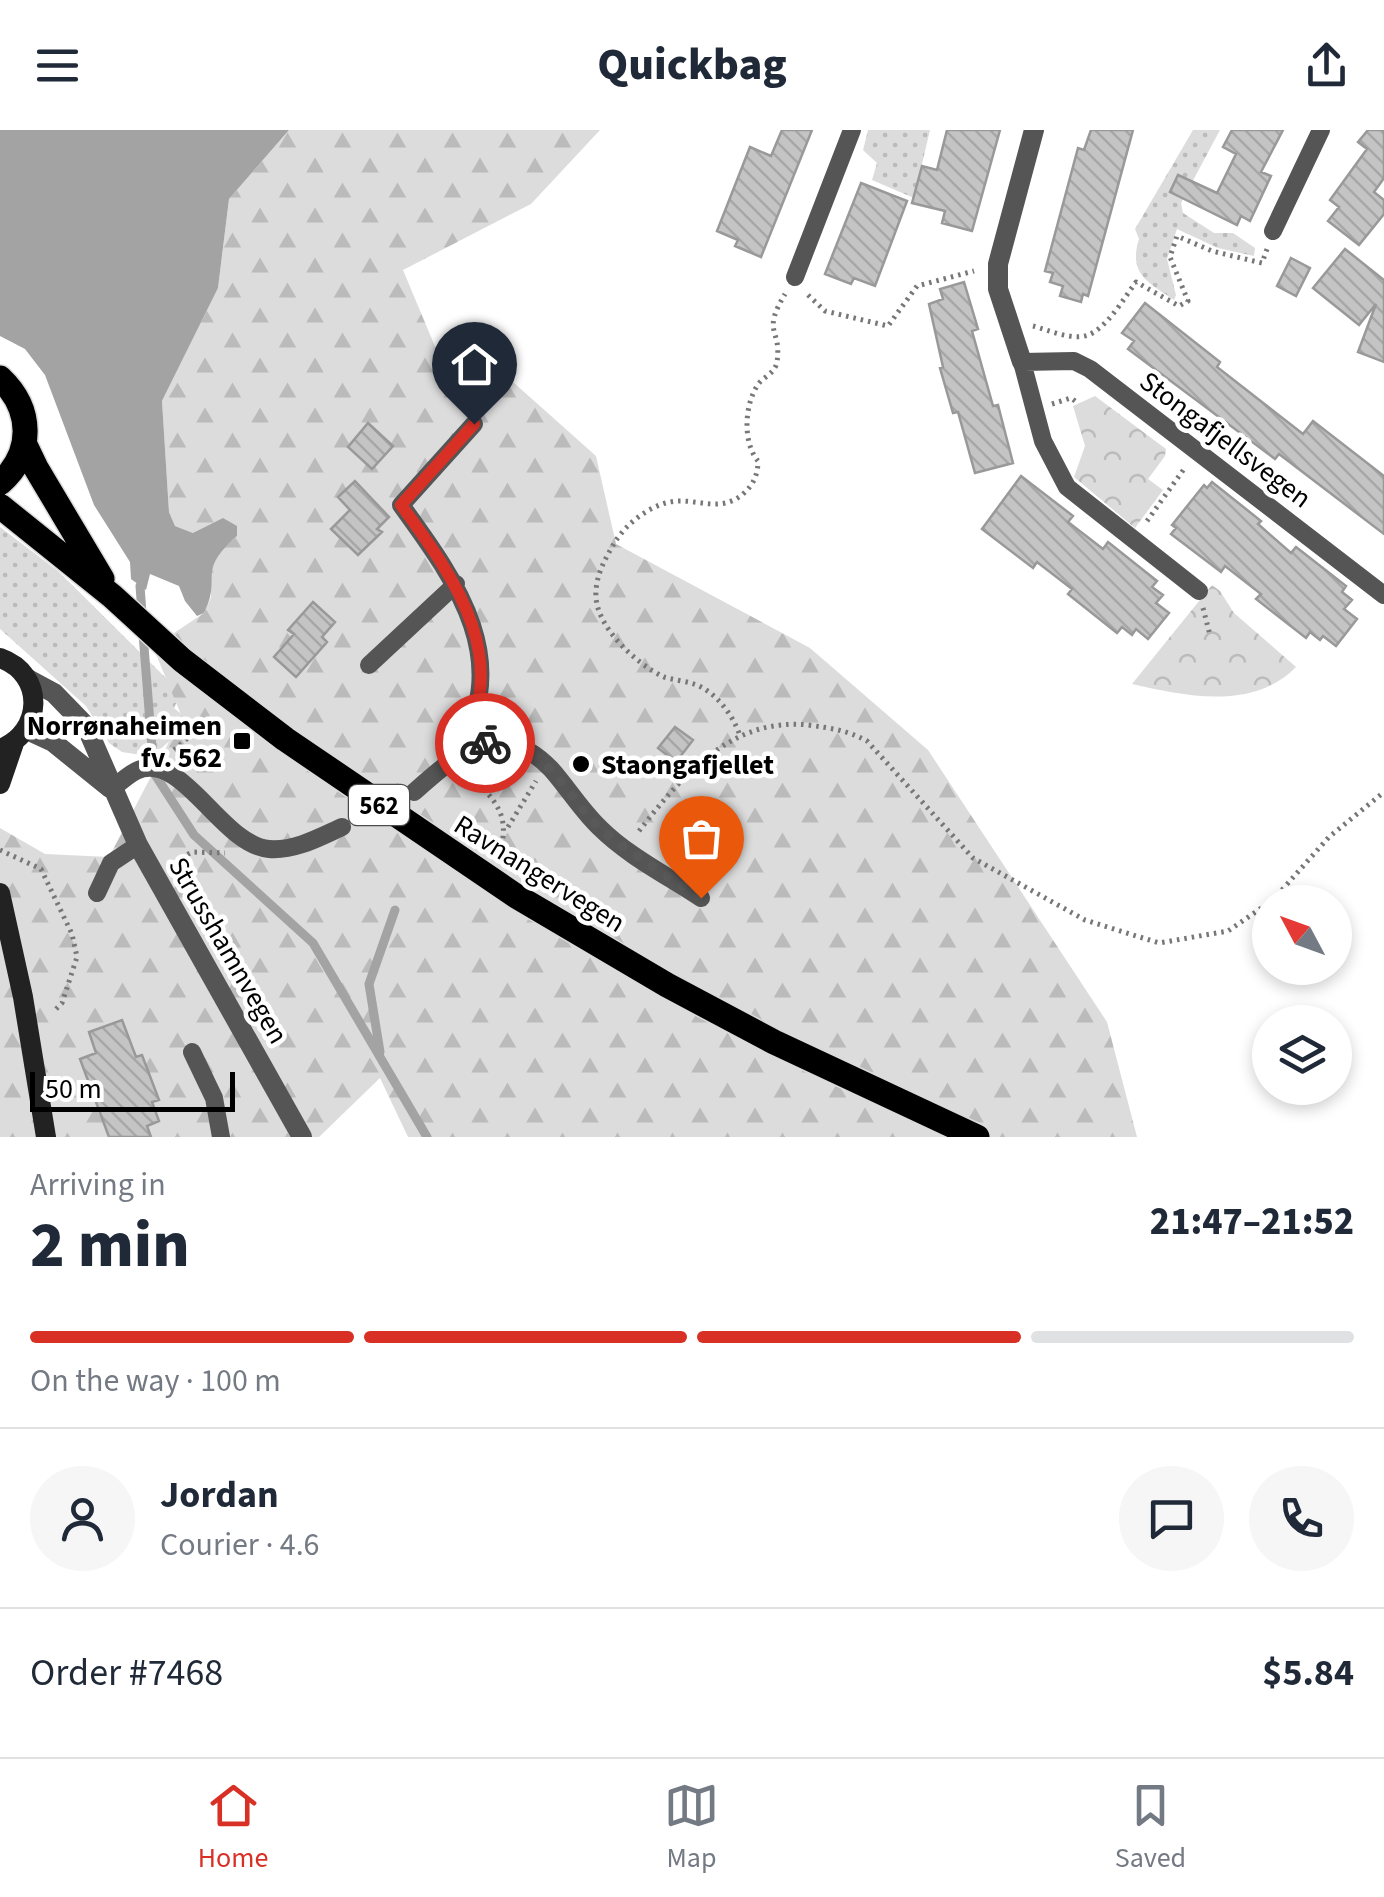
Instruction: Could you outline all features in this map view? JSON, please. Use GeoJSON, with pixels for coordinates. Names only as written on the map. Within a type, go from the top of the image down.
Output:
{"type":"FeatureCollection","features":[{"type":"Feature","properties":{"kind":"main road","name":"562"},"geometry":{"type":"LineString","coordinates":[[0,378],[20,402],[25,444]]}},
{"type":"Feature","properties":{"kind":"main road"},"geometry":{"type":"LineString","coordinates":[[0,483],[10,474],[25,444]]}},
{"type":"Feature","properties":{"kind":"main road","name":"Ravnangervegen"},"geometry":{"type":"LineString","coordinates":[[25,444],[112,596]]}},
{"type":"Feature","properties":{"kind":"main road","name":"Ravnangervegen"},"geometry":{"type":"LineString","coordinates":[[0,506],[112,596],[182,660],[285,738],[516,896],[667,985],[774,1042],[977,1137]]}},
{"type":"Feature","properties":{"kind":"main road"},"geometry":{"type":"LineString","coordinates":[[0,784],[14,741],[35,705],[28,680],[2,657]]}},
{"type":"Feature","properties":{"kind":"main road"},"geometry":{"type":"LineString","coordinates":[[0,894],[23,998],[46,1137]]}},
{"type":"Feature","properties":{"kind":"street"},"geometry":{"type":"LineString","coordinates":[[1022,362],[998,288],[998,264],[1034,130]]}},
{"type":"Feature","properties":{"kind":"street","name":"Strusshamnvegen"},"geometry":{"type":"LineString","coordinates":[[28,680],[54,693],[86,726],[138,845],[302,1137]]}},
{"type":"Feature","properties":{"kind":"street","name":"Strusshamnvegen"},"geometry":{"type":"LineString","coordinates":[[14,741],[53,742],[112,789]]}},
{"type":"Feature","properties":{"kind":"lane"},"geometry":{"type":"LineString","coordinates":[[795,278],[852,130]]}},
{"type":"Feature","properties":{"kind":"lane"},"geometry":{"type":"LineString","coordinates":[[1273,231],[1321,130]]}},
{"type":"Feature","properties":{"kind":"lane","name":"Stongafjellsvegen"},"geometry":{"type":"LineString","coordinates":[[1022,362],[1074,361],[1090,369],[1384,595]]}},
{"type":"Feature","properties":{"kind":"lane"},"geometry":{"type":"LineString","coordinates":[[1022,362],[1044,441],[1067,487],[1199,590]]}},
{"type":"Feature","properties":{"kind":"lane"},"geometry":{"type":"LineString","coordinates":[[454,758],[469,730],[482,669],[477,639],[456,584],[401,505],[474,424]]}},
{"type":"Feature","properties":{"kind":"lane"},"geometry":{"type":"LineString","coordinates":[[370,665],[456,584]]}},
{"type":"Feature","properties":{"kind":"lane"},"geometry":{"type":"LineString","coordinates":[[414,792],[454,758],[479,744],[493,741],[524,749],[547,766],[602,831],[701,898]]}},
{"type":"Feature","properties":{"kind":"lane"},"geometry":{"type":"LineString","coordinates":[[112,789],[139,769],[162,770],[192,788],[234,834],[267,849],[309,842],[342,827]]}},
{"type":"Feature","properties":{"kind":"lane"},"geometry":{"type":"LineString","coordinates":[[96,893],[111,862],[138,845]]}},
{"type":"Feature","properties":{"kind":"lane"},"geometry":{"type":"LineString","coordinates":[[192,1052],[214,1098],[221,1137]]}},
{"type":"Feature","properties":{"kind":"path"},"geometry":{"type":"LineString","coordinates":[[1006,319],[1075,337],[1088,335],[1136,282],[1178,306],[1188,301],[1170,257],[1177,236],[1212,251],[1262,262],[1273,231]]}},
{"type":"Feature","properties":{"kind":"path"},"geometry":{"type":"LineString","coordinates":[[740,734],[719,702],[700,686],[664,676],[634,657],[603,622],[595,594],[602,566],[618,536],[647,510],[672,502],[728,505],[746,492],[758,474],[758,462],[750,451],[748,409],[758,382],[771,374],[777,364],[771,317],[795,278],[811,300],[825,310],[888,326],[917,286],[974,271]]}},
{"type":"Feature","properties":{"kind":"path"},"geometry":{"type":"LineString","coordinates":[[1134,539],[1197,450]]}},
{"type":"Feature","properties":{"kind":"path"},"geometry":{"type":"LineString","coordinates":[[162,770],[170,754],[207,721],[224,736]]}},
{"type":"Feature","properties":{"kind":"path"},"geometry":{"type":"LineString","coordinates":[[626,848],[669,792],[740,734],[782,722],[845,729],[867,740],[974,858],[1085,920],[1159,944],[1228,930],[1273,900],[1329,837],[1384,792]]}},
{"type":"Feature","properties":{"kind":"path"},"geometry":{"type":"LineString","coordinates":[[454,758],[492,798],[506,830]]}},
{"type":"Feature","properties":{"kind":"path"},"geometry":{"type":"LineString","coordinates":[[500,851],[506,830],[547,766]]}},
{"type":"Feature","properties":{"kind":"path"},"geometry":{"type":"LineString","coordinates":[[0,850],[36,864],[72,934],[77,956],[70,985],[54,1011]]}},
{"type":"Feature","properties":{"kind":"green space"},"geometry":{"type":"Polygon","coordinates":[[[289,130],[600,130],[531,204],[403,270],[439,356],[513,382],[596,456],[616,544],[810,648],[928,750],[1107,1022],[1137,1137],[408,1137],[380,1078],[319,1137],[0,1137],[0,828],[45,854],[109,857],[182,717],[153,647],[204,613],[211,597],[211,566],[220,551],[237,536],[193,533],[175,526],[169,512],[162,401],[218,288],[229,199],[289,130]]]}},
{"type":"Feature","properties":{"kind":"green space"},"geometry":{"type":"Polygon","coordinates":[[[868,130],[930,130],[914,198],[872,180],[877,163],[863,150],[868,130]]]}},
{"type":"Feature","properties":{"kind":"green space"},"geometry":{"type":"Polygon","coordinates":[[[1193,130],[1220,130],[1181,203],[1183,213],[1214,233],[1233,233],[1255,248],[1254,256],[1218,248],[1177,229],[1167,259],[1174,300],[1138,269],[1139,239],[1135,229],[1193,130]]]}},
{"type":"Feature","properties":{"kind":"green space"},"geometry":{"type":"Polygon","coordinates":[[[1095,396],[1166,449],[1148,479],[1163,490],[1135,528],[1074,477],[1085,446],[1073,406],[1095,396]]]}},
{"type":"Feature","properties":{"kind":"green space"},"geometry":{"type":"Polygon","coordinates":[[[0,527],[58,571],[181,693],[174,708],[191,722],[156,753],[148,756],[122,752],[109,743],[86,706],[0,629],[0,527]]]}},
{"type":"Feature","properties":{"kind":"green space"},"geometry":{"type":"Polygon","coordinates":[[[1212,585],[1234,613],[1296,667],[1279,681],[1239,695],[1174,693],[1132,684],[1212,585]]]}},
{"type":"Feature","properties":{"kind":"shaded area"},"geometry":{"type":"Polygon","coordinates":[[[0,130],[289,130],[229,199],[218,288],[162,401],[169,512],[175,526],[193,533],[223,518],[237,526],[237,536],[213,567],[209,601],[204,613],[197,616],[179,586],[150,574],[146,590],[131,579],[130,562],[94,505],[45,375],[25,349],[0,336],[0,130]]]}},
{"type":"Feature","properties":{"kind":"building"},"geometry":{"type":"Polygon","coordinates":[[[782,130],[812,130],[761,257],[735,246],[738,240],[717,231],[750,147],[771,156],[782,130]]]}},
{"type":"Feature","properties":{"kind":"building"},"geometry":{"type":"Polygon","coordinates":[[[947,130],[1000,130],[972,231],[942,223],[945,211],[912,203],[922,166],[937,170],[947,130]]]}},
{"type":"Feature","properties":{"kind":"building"},"geometry":{"type":"Polygon","coordinates":[[[1091,130],[1133,130],[1088,296],[1083,294],[1081,302],[1060,296],[1063,286],[1050,282],[1053,273],[1045,271],[1078,148],[1084,150],[1091,130]]]}},
{"type":"Feature","properties":{"kind":"building"},"geometry":{"type":"Polygon","coordinates":[[[1232,130],[1283,130],[1261,172],[1271,176],[1250,221],[1241,216],[1237,225],[1170,192],[1178,175],[1217,193],[1236,154],[1223,147],[1232,130]]]}},
{"type":"Feature","properties":{"kind":"building"},"geometry":{"type":"Polygon","coordinates":[[[1368,130],[1384,130],[1384,178],[1374,192],[1384,200],[1384,214],[1359,245],[1328,221],[1339,207],[1330,200],[1367,149],[1358,142],[1368,130]]]}},
{"type":"Feature","properties":{"kind":"building"},"geometry":{"type":"Polygon","coordinates":[[[861,183],[907,201],[875,286],[854,278],[851,284],[825,274],[861,183]]]}},
{"type":"Feature","properties":{"kind":"building"},"geometry":{"type":"Polygon","coordinates":[[[1345,249],[1384,280],[1384,362],[1358,352],[1376,304],[1359,325],[1313,288],[1345,249]]]}},
{"type":"Feature","properties":{"kind":"building"},"geometry":{"type":"Polygon","coordinates":[[[1291,258],[1310,268],[1296,296],[1277,286],[1291,258]]]}},
{"type":"Feature","properties":{"kind":"building"},"geometry":{"type":"Polygon","coordinates":[[[964,282],[978,329],[972,331],[1013,463],[975,473],[958,412],[953,413],[940,368],[943,367],[929,304],[943,299],[940,289],[964,282]]]}},
{"type":"Feature","properties":{"kind":"building"},"geometry":{"type":"Polygon","coordinates":[[[1145,303],[1220,362],[1217,367],[1303,434],[1313,421],[1384,476],[1384,534],[1279,454],[1275,459],[1128,349],[1134,341],[1122,333],[1145,303]]]}},
{"type":"Feature","properties":{"kind":"building"},"geometry":{"type":"Polygon","coordinates":[[[368,423],[393,446],[372,469],[348,447],[368,423]]]}},
{"type":"Feature","properties":{"kind":"building"},"geometry":{"type":"Polygon","coordinates":[[[1021,476],[1073,516],[1068,522],[1103,549],[1108,542],[1157,581],[1152,587],[1163,595],[1156,603],[1169,613],[1148,639],[1136,629],[1132,635],[1122,627],[1117,633],[1068,594],[1072,589],[1037,562],[1033,568],[982,529],[1021,476]]]}},
{"type":"Feature","properties":{"kind":"building"},"geometry":{"type":"Polygon","coordinates":[[[355,481],[389,517],[377,529],[382,532],[358,555],[331,529],[350,510],[338,497],[355,481]]]}},
{"type":"Feature","properties":{"kind":"building"},"geometry":{"type":"Polygon","coordinates":[[[1212,482],[1261,521],[1258,524],[1291,553],[1296,547],[1346,586],[1342,592],[1352,600],[1344,609],[1357,619],[1336,646],[1310,632],[1306,638],[1256,599],[1261,594],[1225,566],[1221,572],[1171,534],[1176,528],[1172,525],[1204,485],[1207,488],[1212,482]]]}},
{"type":"Feature","properties":{"kind":"building"},"geometry":{"type":"Polygon","coordinates":[[[313,602],[335,622],[322,637],[327,642],[296,677],[274,657],[294,634],[288,630],[313,602]]]}},
{"type":"Feature","properties":{"kind":"building"},"geometry":{"type":"Polygon","coordinates":[[[675,727],[693,740],[676,762],[658,748],[675,727]]]}},
{"type":"Feature","properties":{"kind":"building"},"geometry":{"type":"Polygon","coordinates":[[[122,1020],[136,1057],[142,1055],[159,1100],[152,1102],[159,1121],[147,1126],[151,1137],[109,1137],[80,1059],[96,1053],[89,1032],[122,1020]]]}},
{"type":"Feature","properties":{"kind":"waterway"},"geometry":{"type":"LineString","coordinates":[[140,586],[142,613]]}},
{"type":"Feature","properties":{"kind":"waterway"},"geometry":{"type":"LineString","coordinates":[[143,634],[154,773],[194,835],[313,943],[427,1137]]}},
{"type":"Feature","properties":{"kind":"waterway"},"geometry":{"type":"LineString","coordinates":[[380,1052],[369,984],[395,910]]}},
{"type":"Feature","properties":{"kind":"way so far"},"geometry":{"type":"LineString","coordinates":[[485,743],[507,742],[538,759],[602,831],[701,898]]}},
{"type":"Feature","properties":{"kind":"place","name":"Norrønaheimen fv. 562"},"geometry":{"type":"Point","coordinates":[242,741]}},
{"type":"Feature","properties":{"kind":"place","name":"Staongafjellet"},"geometry":{"type":"Point","coordinates":[581,764]}},
{"type":"Feature","properties":{"kind":"route"},"geometry":{"type":"LineString","coordinates":[[474,424],[401,505],[456,584],[481,654],[474,712],[454,758],[485,743]]}}]}
